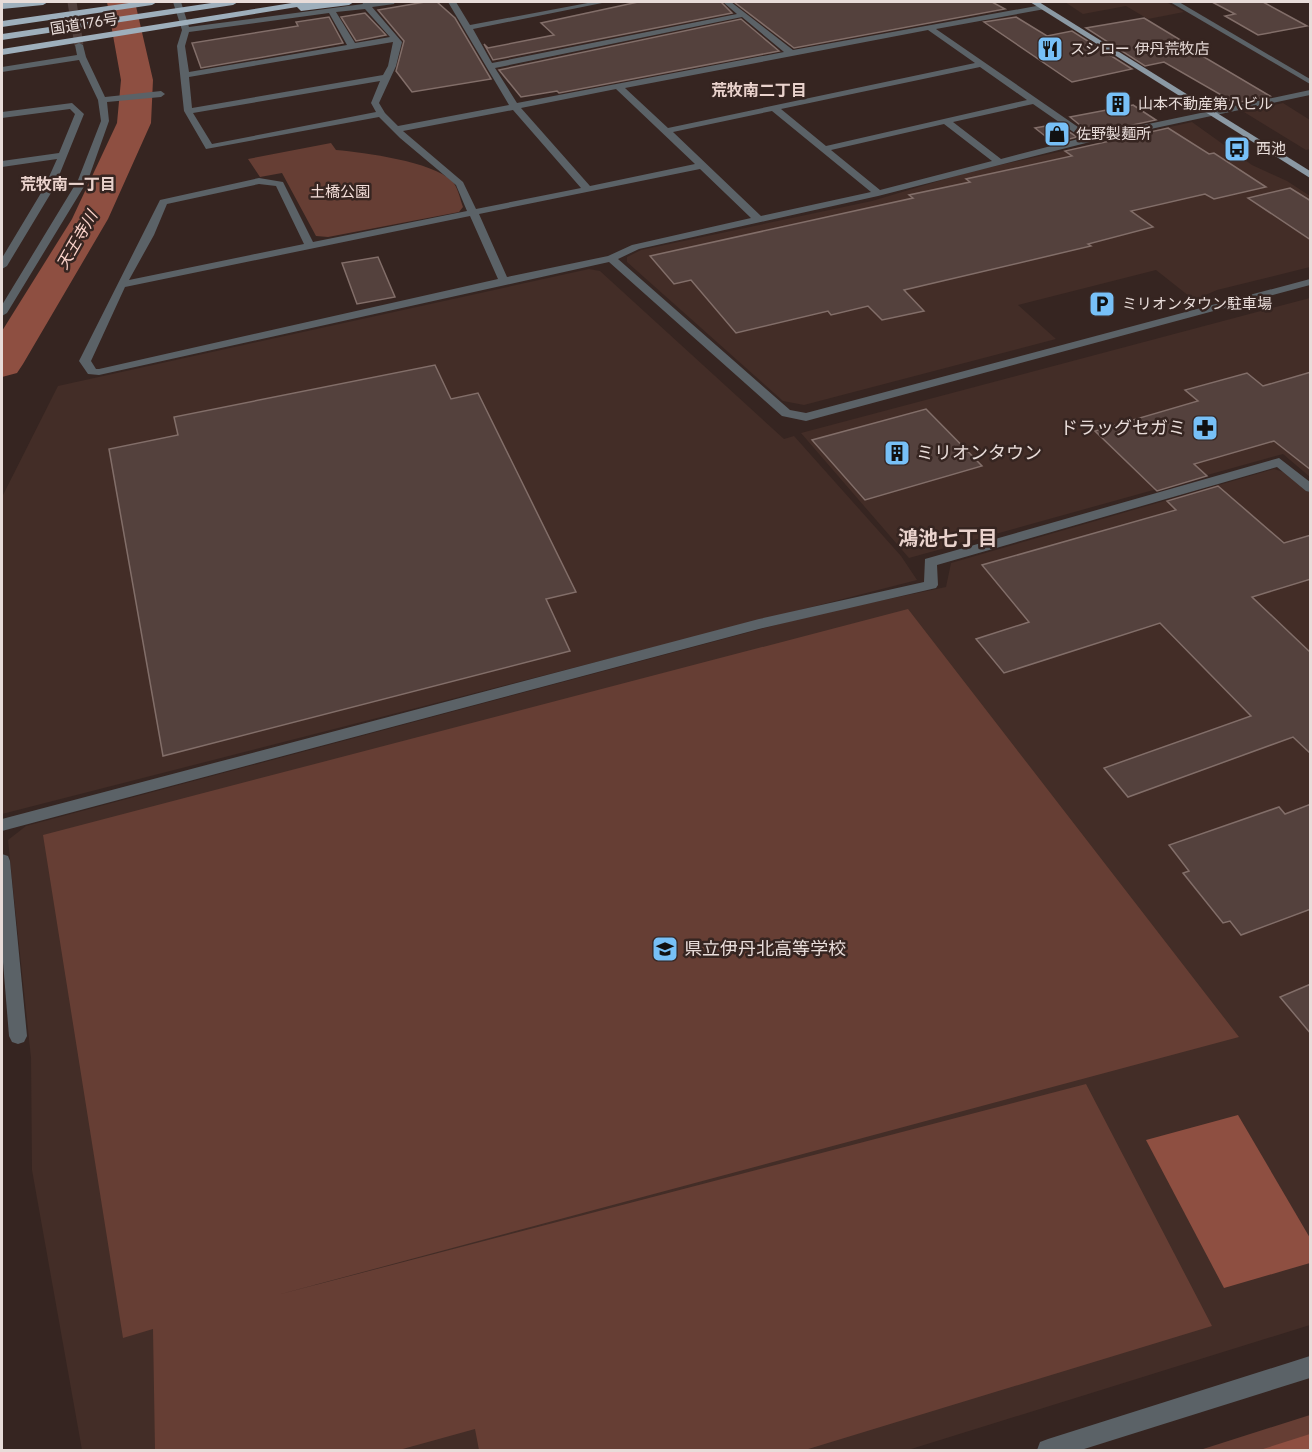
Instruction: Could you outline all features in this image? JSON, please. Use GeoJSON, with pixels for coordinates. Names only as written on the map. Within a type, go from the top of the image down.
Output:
{"type":"FeatureCollection","features":[{"type":"Feature","properties":{"kind":"highway","name":"国道176号"},"geometry":{"type":"LineString","coordinates":[[2,6],[43,2]]}},
{"type":"Feature","properties":{"kind":"highway"},"geometry":{"type":"LineString","coordinates":[[2,24],[152,2]]}},
{"type":"Feature","properties":{"kind":"highway"},"geometry":{"type":"LineString","coordinates":[[2,38],[232,2]]}},
{"type":"Feature","properties":{"kind":"highway","name":"国道176号"},"geometry":{"type":"LineString","coordinates":[[2,52],[312,2]]}},
{"type":"Feature","properties":{"kind":"highway"},"geometry":{"type":"LineString","coordinates":[[172,25],[349,2]]}},
{"type":"Feature","properties":{"kind":"main road"},"geometry":{"type":"LineString","coordinates":[[1034,2],[1311,175]]}},
{"type":"Feature","properties":{"kind":"street"},"geometry":{"type":"LineString","coordinates":[[177,2],[186,30],[181,46],[188,111],[209,147],[381,114]]}},
{"type":"Feature","properties":{"kind":"street"},"geometry":{"type":"LineString","coordinates":[[186,30],[391,2]]}},
{"type":"Feature","properties":{"kind":"street"},"geometry":{"type":"LineString","coordinates":[[452,2],[508,99],[588,189]]}},
{"type":"Feature","properties":{"kind":"street"},"geometry":{"type":"LineString","coordinates":[[468,28],[603,2]]}},
{"type":"Feature","properties":{"kind":"street"},"geometry":{"type":"LineString","coordinates":[[727,2],[791,53]]}},
{"type":"Feature","properties":{"kind":"street"},"geometry":{"type":"LineString","coordinates":[[1174,2],[1311,82]]}},
{"type":"Feature","properties":{"kind":"street"},"geometry":{"type":"LineString","coordinates":[[366,4],[398,42],[392,66],[375,103],[381,114],[403,136],[460,184],[472,213],[477,217],[504,281]]}},
{"type":"Feature","properties":{"kind":"street"},"geometry":{"type":"LineString","coordinates":[[398,129],[1042,7]]}},
{"type":"Feature","properties":{"kind":"street"},"geometry":{"type":"LineString","coordinates":[[331,11],[352,46]]}},
{"type":"Feature","properties":{"kind":"street"},"geometry":{"type":"LineString","coordinates":[[491,66],[742,15]]}},
{"type":"Feature","properties":{"kind":"street"},"geometry":{"type":"LineString","coordinates":[[930,28],[1089,139]]}},
{"type":"Feature","properties":{"kind":"street"},"geometry":{"type":"LineString","coordinates":[[185,75],[395,39]]}},
{"type":"Feature","properties":{"kind":"street"},"geometry":{"type":"LineString","coordinates":[[2,313],[83,180],[105,121],[107,99],[82,57],[79,45]]}},
{"type":"Feature","properties":{"kind":"street"},"geometry":{"type":"LineString","coordinates":[[2,69],[82,57]]}},
{"type":"Feature","properties":{"kind":"street"},"geometry":{"type":"LineString","coordinates":[[666,131],[982,64]]}},
{"type":"Feature","properties":{"kind":"street"},"geometry":{"type":"LineString","coordinates":[[188,111],[386,77]]}},
{"type":"Feature","properties":{"kind":"street"},"geometry":{"type":"LineString","coordinates":[[619,87],[760,221]]}},
{"type":"Feature","properties":{"kind":"street"},"geometry":{"type":"LineString","coordinates":[[310,246],[280,184],[259,181],[163,201],[149,236],[121,285],[85,361],[92,372],[122,367],[611,258],[636,247],[878,193],[1089,139],[1311,92]]}},
{"type":"Feature","properties":{"kind":"street"},"geometry":{"type":"LineString","coordinates":[[107,99],[158,94]]}},
{"type":"Feature","properties":{"kind":"street"},"geometry":{"type":"LineString","coordinates":[[825,149],[1035,101]]}},
{"type":"Feature","properties":{"kind":"street"},"geometry":{"type":"LineString","coordinates":[[2,115],[72,106],[80,114],[49,188],[2,266]]}},
{"type":"Feature","properties":{"kind":"street"},"geometry":{"type":"LineString","coordinates":[[774,108],[878,193]]}},
{"type":"Feature","properties":{"kind":"street"},"geometry":{"type":"LineString","coordinates":[[947,122],[998,161]]}},
{"type":"Feature","properties":{"kind":"street"},"geometry":{"type":"LineString","coordinates":[[2,164],[62,155]]}},
{"type":"Feature","properties":{"kind":"street"},"geometry":{"type":"LineString","coordinates":[[121,285],[702,166]]}},
{"type":"Feature","properties":{"kind":"street"},"geometry":{"type":"LineString","coordinates":[[611,258],[786,413],[806,417],[1311,282]]}},
{"type":"Feature","properties":{"kind":"street"},"geometry":{"type":"LineString","coordinates":[[2,825],[759,624],[932,585],[930,562],[1279,462],[1311,488]]}},
{"type":"Feature","properties":{"kind":"street"},"geometry":{"type":"LineString","coordinates":[[2,861],[18,1036]]}},
{"type":"Feature","properties":{"kind":"street"},"geometry":{"type":"LineString","coordinates":[[1048,1450],[1311,1367]]}},
{"type":"Feature","properties":{"kind":"shaded area"},"geometry":{"type":"Polygon","coordinates":[[[1065,2],[1166,2],[1184,12],[1148,19],[1126,6],[1083,14],[1065,2]]]}},
{"type":"Feature","properties":{"kind":"shaded area"},"geometry":{"type":"Polygon","coordinates":[[[1283,103],[1310,120],[1310,149],[1306,150],[1244,112],[1283,103]]]}},
{"type":"Feature","properties":{"kind":"shaded area"},"geometry":{"type":"Polygon","coordinates":[[[1192,122],[1252,165],[1287,181],[1310,196],[1310,267],[1217,290],[1194,300],[1156,270],[1018,305],[1056,339],[804,405],[783,401],[627,262],[627,257],[641,250],[872,201],[969,172],[1192,122]]]}},
{"type":"Feature","properties":{"kind":"shaded area"},"geometry":{"type":"Polygon","coordinates":[[[589,269],[600,271],[784,439],[794,436],[901,556],[917,580],[2,814],[2,497],[58,386],[589,269]]]}},
{"type":"Feature","properties":{"kind":"shaded area"},"geometry":{"type":"Polygon","coordinates":[[[1310,298],[1310,477],[1283,454],[909,558],[801,433],[1310,298]]]}},
{"type":"Feature","properties":{"kind":"shaded area","name":"県立伊丹北高等学校"},"geometry":{"type":"Polygon","coordinates":[[[1274,469],[1290,474],[1310,493],[1310,1325],[908,1450],[82,1450],[32,1170],[31,1058],[8,840],[26,826],[817,614],[946,587],[951,563],[1274,469]]]}},
{"type":"Feature","properties":{"kind":"shaded area"},"geometry":{"type":"Polygon","coordinates":[[[1238,1115],[1310,1238],[1310,1263],[1224,1288],[1146,1140],[1238,1115]]]}},
{"type":"Feature","properties":{"kind":"shaded area"},"geometry":{"type":"Polygon","coordinates":[[[1310,1434],[1310,1450],[1260,1450],[1310,1434]]]}},
{"type":"Feature","properties":{"kind":"green space","name":"土橋公園"},"geometry":{"type":"Polygon","coordinates":[[[331,143],[336,150],[397,159],[442,174],[454,184],[463,207],[459,212],[328,237],[316,236],[282,173],[260,177],[248,159],[331,143]]]}},
{"type":"Feature","properties":{"kind":"green space","name":"県立伊丹北高等学校"},"geometry":{"type":"Polygon","coordinates":[[[908,609],[1239,1037],[277,1295],[1086,1084],[1212,1326],[805,1450],[479,1450],[475,1429],[399,1450],[155,1450],[153,1329],[123,1338],[43,835],[908,609]]]}},
{"type":"Feature","properties":{"kind":"green space"},"geometry":{"type":"Polygon","coordinates":[[[1310,1415],[1310,1450],[1200,1450],[1310,1415]]]}},
{"type":"Feature","properties":{"kind":"building"},"geometry":{"type":"Polygon","coordinates":[[[437,2],[455,18],[491,79],[412,92],[396,71],[404,41],[378,10],[437,2]]]}},
{"type":"Feature","properties":{"kind":"building"},"geometry":{"type":"Polygon","coordinates":[[[638,2],[721,2],[732,13],[493,60],[484,44],[488,48],[554,35],[541,23],[638,2]]]}},
{"type":"Feature","properties":{"kind":"building"},"geometry":{"type":"Polygon","coordinates":[[[734,2],[992,2],[1005,9],[794,48],[734,2]]]}},
{"type":"Feature","properties":{"kind":"building"},"geometry":{"type":"Polygon","coordinates":[[[1212,2],[1263,2],[1307,26],[1258,35],[1225,16],[1235,14],[1212,2]]]}},
{"type":"Feature","properties":{"kind":"building"},"geometry":{"type":"Polygon","coordinates":[[[365,13],[386,35],[356,41],[341,17],[365,13]]]}},
{"type":"Feature","properties":{"kind":"building"},"geometry":{"type":"Polygon","coordinates":[[[329,17],[343,43],[201,68],[192,43],[298,26],[296,22],[329,17]]]}},
{"type":"Feature","properties":{"kind":"building"},"geometry":{"type":"Polygon","coordinates":[[[1016,17],[1047,36],[1072,31],[1132,69],[1072,82],[984,22],[1016,17]]]}},
{"type":"Feature","properties":{"kind":"building"},"geometry":{"type":"Polygon","coordinates":[[[1144,18],[1187,44],[1182,44],[1270,96],[1235,103],[1164,62],[1145,66],[1086,28],[1144,18]]]}},
{"type":"Feature","properties":{"kind":"building"},"geometry":{"type":"Polygon","coordinates":[[[741,19],[779,51],[559,93],[557,91],[521,97],[499,70],[741,19]]]}},
{"type":"Feature","properties":{"kind":"building"},"geometry":{"type":"Polygon","coordinates":[[[1133,105],[1156,120],[1091,134],[1070,117],[1133,105]]]}},
{"type":"Feature","properties":{"kind":"building"},"geometry":{"type":"Polygon","coordinates":[[[1057,124],[1077,137],[1054,143],[1035,128],[1057,124]]]}},
{"type":"Feature","properties":{"kind":"building"},"geometry":{"type":"Polygon","coordinates":[[[1168,128],[1209,154],[1214,153],[1266,187],[1214,199],[1205,194],[1131,211],[1153,227],[1088,244],[1091,246],[904,290],[924,311],[882,320],[868,306],[831,315],[828,311],[736,333],[691,280],[674,284],[650,256],[913,198],[909,195],[970,182],[966,179],[1072,156],[1065,151],[1168,128]]]}},
{"type":"Feature","properties":{"kind":"building"},"geometry":{"type":"Polygon","coordinates":[[[1290,188],[1311,201],[1311,240],[1248,198],[1290,188]]]}},
{"type":"Feature","properties":{"kind":"building"},"geometry":{"type":"Polygon","coordinates":[[[378,257],[395,297],[357,304],[342,263],[378,257]]]}},
{"type":"Feature","properties":{"kind":"building"},"geometry":{"type":"Polygon","coordinates":[[[435,365],[451,399],[478,393],[576,592],[546,599],[570,651],[163,756],[109,449],[178,435],[174,417],[435,365]]]}},
{"type":"Feature","properties":{"kind":"building"},"geometry":{"type":"Polygon","coordinates":[[[1311,372],[1311,470],[1274,441],[1194,464],[1207,476],[1157,491],[1095,431],[1198,401],[1185,390],[1247,373],[1263,386],[1311,372]]]}},
{"type":"Feature","properties":{"kind":"building","name":"ミリオンタウン"},"geometry":{"type":"Polygon","coordinates":[[[926,409],[982,466],[865,500],[812,440],[926,409]]]}},
{"type":"Feature","properties":{"kind":"building"},"geometry":{"type":"Polygon","coordinates":[[[1218,486],[1284,543],[1311,535],[1311,579],[1252,597],[1311,653],[1311,754],[1293,737],[1128,797],[1104,768],[1251,716],[1160,623],[1004,673],[976,639],[1029,622],[982,565],[1176,510],[1167,501],[1218,486]]]}},
{"type":"Feature","properties":{"kind":"building"},"geometry":{"type":"Polygon","coordinates":[[[1311,804],[1311,909],[1241,935],[1230,921],[1223,923],[1183,873],[1189,871],[1169,845],[1279,807],[1285,814],[1311,804]]]}},
{"type":"Feature","properties":{"kind":"building"},"geometry":{"type":"Polygon","coordinates":[[[1311,984],[1311,1034],[1280,997],[1311,984]]]}},
{"type":"Feature","properties":{"kind":"waterway","name":"天王寺川"},"geometry":{"type":"LineString","coordinates":[[2,364],[90,219],[134,123],[137,80],[121,2]]}},
{"type":"Feature","properties":{"kind":"tunnel"},"geometry":{"type":"LineString","coordinates":[[72,2],[79,45]]}},
{"type":"Feature","properties":{"kind":"place","name":"スシロー 伊丹荒牧店"},"geometry":{"type":"Point","coordinates":[1050,49]}},
{"type":"Feature","properties":{"kind":"place","name":"山本不動産第八ビル"},"geometry":{"type":"Point","coordinates":[1118,104]}},
{"type":"Feature","properties":{"kind":"place","name":"佐野製麺所"},"geometry":{"type":"Point","coordinates":[1057,134]}},
{"type":"Feature","properties":{"kind":"place","name":"西池"},"geometry":{"type":"Point","coordinates":[1237,149]}},
{"type":"Feature","properties":{"kind":"place","name":"ミリオンタウン駐車場"},"geometry":{"type":"Point","coordinates":[1102,304]}},
{"type":"Feature","properties":{"kind":"place","name":"ドラッグセガミ"},"geometry":{"type":"Point","coordinates":[1205,428]}},
{"type":"Feature","properties":{"kind":"place","name":"ミリオンタウン"},"geometry":{"type":"Point","coordinates":[897,453]}},
{"type":"Feature","properties":{"kind":"place","name":"県立伊丹北高等学校"},"geometry":{"type":"Point","coordinates":[665,949]}},
{"type":"Feature","properties":{"kind":"district","name":"荒牧南二丁目"},"geometry":{"type":"Point","coordinates":[759,90]}},
{"type":"Feature","properties":{"kind":"district","name":"荒牧南一丁目"},"geometry":{"type":"Point","coordinates":[68,184]}},
{"type":"Feature","properties":{"kind":"district","name":"鴻池七丁目"},"geometry":{"type":"Point","coordinates":[948,538]}}]}
